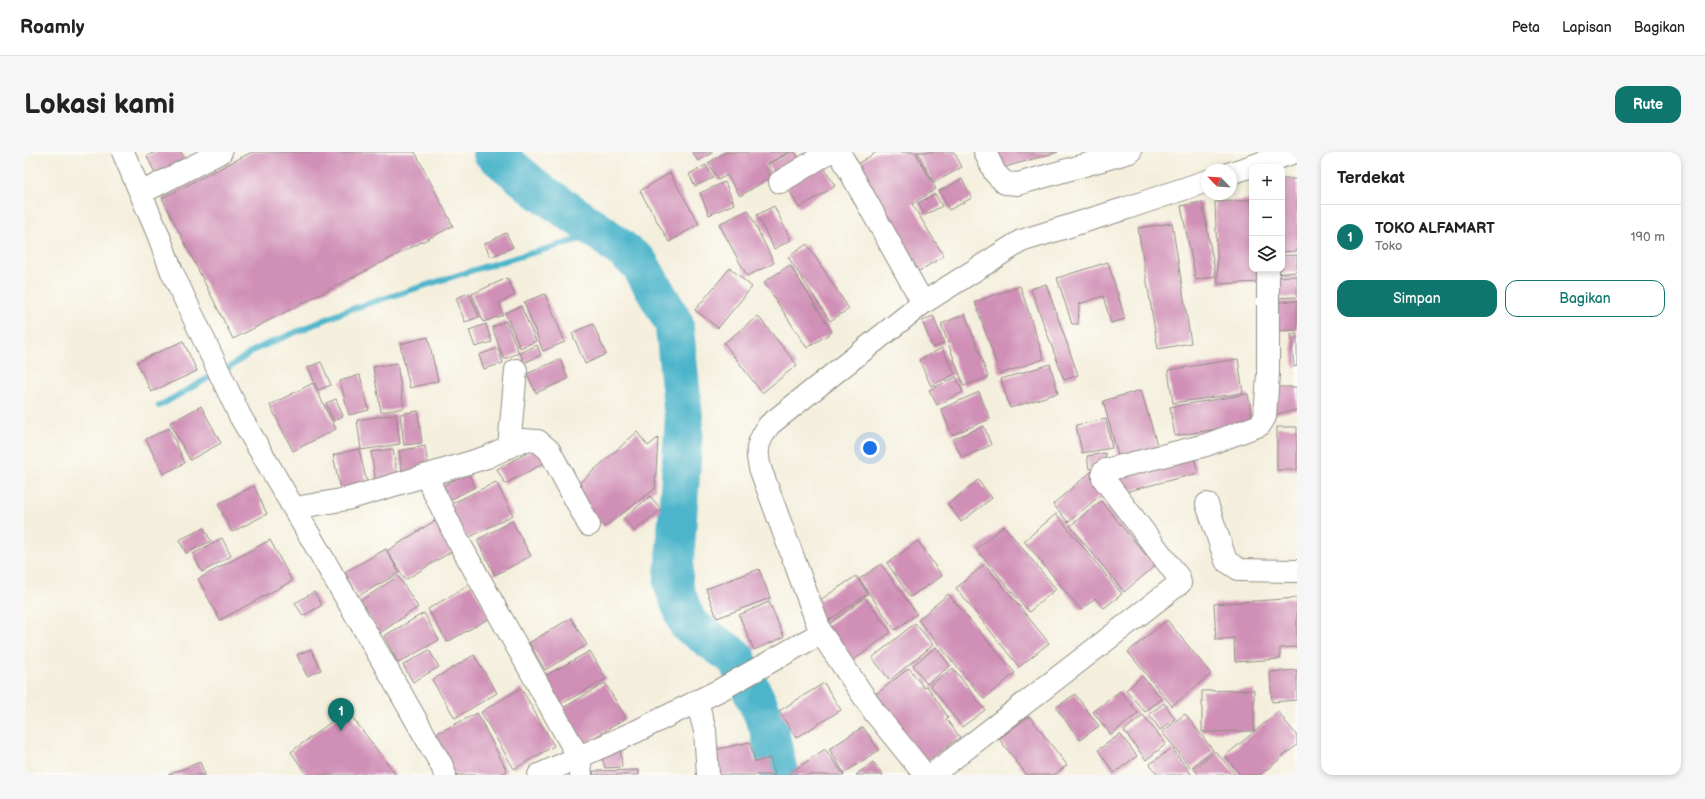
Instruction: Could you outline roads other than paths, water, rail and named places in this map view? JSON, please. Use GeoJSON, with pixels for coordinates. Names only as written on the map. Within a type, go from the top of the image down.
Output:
{"type":"FeatureCollection","features":[{"type":"Feature","properties":{"kind":"street"},"geometry":{"type":"LineString","coordinates":[[123,152],[172,272],[240,416],[283,491],[295,508],[442,766],[445,775]]}},
{"type":"Feature","properties":{"kind":"street"},"geometry":{"type":"LineString","coordinates":[[141,193],[221,152]]}},
{"type":"Feature","properties":{"kind":"street"},"geometry":{"type":"LineString","coordinates":[[780,182],[829,152]]}},
{"type":"Feature","properties":{"kind":"street"},"geometry":{"type":"LineString","coordinates":[[839,152],[923,303]]}},
{"type":"Feature","properties":{"kind":"street"},"geometry":{"type":"LineString","coordinates":[[985,152],[995,173],[1005,183],[1018,184],[1130,152]]}},
{"type":"Feature","properties":{"kind":"street"},"geometry":{"type":"LineString","coordinates":[[1268,164],[1295,152]]}},
{"type":"Feature","properties":{"kind":"street"},"geometry":{"type":"LineString","coordinates":[[1237,172],[1249,169]]}},
{"type":"Feature","properties":{"kind":"street"},"geometry":{"type":"LineString","coordinates":[[925,775],[876,713],[821,633],[760,468],[757,457],[758,441],[769,425],[923,303],[1021,241],[1128,208],[1201,183]]}},
{"type":"Feature","properties":{"kind":"street"},"geometry":{"type":"LineString","coordinates":[[932,775],[1178,586],[1180,583],[1179,578],[1103,478],[1102,472],[1206,445],[1260,425],[1264,417],[1268,374],[1268,272]]}},
{"type":"Feature","properties":{"kind":"street"},"geometry":{"type":"LineString","coordinates":[[509,447],[516,370]]}},
{"type":"Feature","properties":{"kind":"street"},"geometry":{"type":"LineString","coordinates":[[295,508],[347,499],[487,457],[523,440],[531,440],[538,441],[549,450],[589,525]]}},
{"type":"Feature","properties":{"kind":"street"},"geometry":{"type":"LineString","coordinates":[[426,476],[456,537],[580,767]]}},
{"type":"Feature","properties":{"kind":"street"},"geometry":{"type":"LineString","coordinates":[[1207,504],[1226,562],[1240,570],[1297,571]]}},
{"type":"Feature","properties":{"kind":"street"},"geometry":{"type":"LineString","coordinates":[[539,775],[580,767],[821,633]]}},
{"type":"Feature","properties":{"kind":"street"},"geometry":{"type":"LineString","coordinates":[[697,701],[705,731],[708,775]]}},
{"type":"Feature","properties":{"kind":"waterway"},"geometry":{"type":"LineString","coordinates":[[492,152],[538,190],[601,233],[639,263],[674,323],[684,423],[673,585],[688,624],[736,658],[768,725],[779,775]]}},
{"type":"Feature","properties":{"kind":"waterway"},"geometry":{"type":"LineString","coordinates":[[159,406],[227,369],[256,349],[348,310],[480,268],[601,233]]}},
{"type":"Feature","properties":{"kind":"place","name":"TOKO ALFAMART"},"geometry":{"type":"Point","coordinates":[341,731]}}]}
